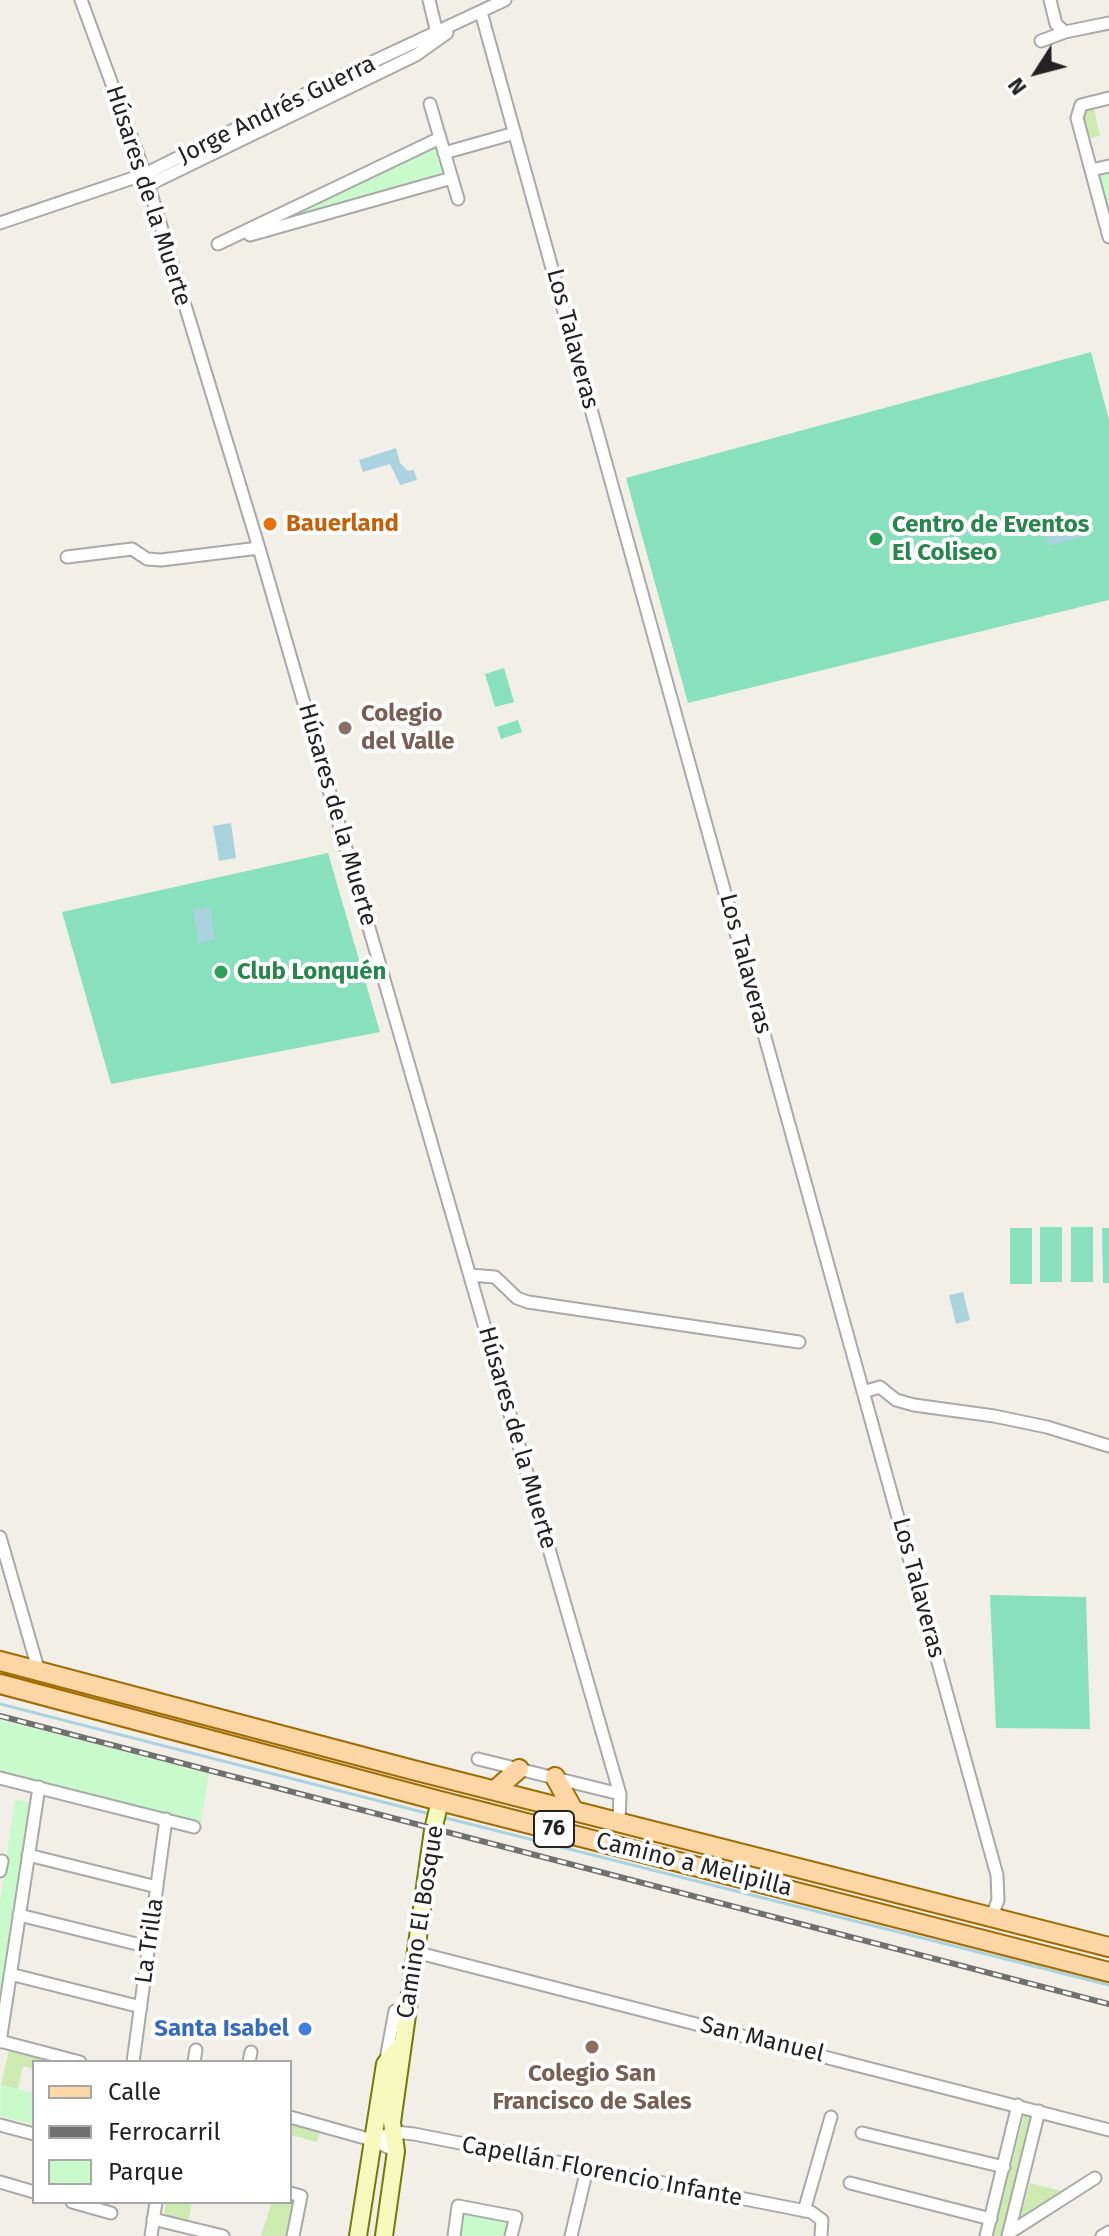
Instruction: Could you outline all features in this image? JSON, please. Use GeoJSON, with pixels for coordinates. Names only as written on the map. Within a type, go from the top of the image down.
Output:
{"type":"FeatureCollection","features":[{"type":"Feature","properties":{"kind":"main road","name":"Camino a Melipilla"},"geometry":{"type":"LineString","coordinates":[[0,1661],[1109,1947]]}},
{"type":"Feature","properties":{"kind":"main road","name":"Camino a Melipilla"},"geometry":{"type":"LineString","coordinates":[[0,1684],[438,1811],[985,1938],[1109,1972]]}},
{"type":"Feature","properties":{"kind":"main road"},"geometry":{"type":"LineString","coordinates":[[495,1790],[519,1769]]}},
{"type":"Feature","properties":{"kind":"main road"},"geometry":{"type":"LineString","coordinates":[[555,1777],[574,1811]]}},
{"type":"Feature","properties":{"kind":"main road"},"geometry":{"type":"LineString","coordinates":[[985,1938],[992,1916]]}},
{"type":"Feature","properties":{"kind":"main road"},"geometry":{"type":"LineString","coordinates":[[1014,1947],[1019,1924]]}},
{"type":"Feature","properties":{"kind":"street","name":"Húsares de la Muerte"},"geometry":{"type":"LineString","coordinates":[[81,0],[146,179],[259,548],[620,1794],[619,1822]]}},
{"type":"Feature","properties":{"kind":"street"},"geometry":{"type":"LineString","coordinates":[[429,0],[437,33]]}},
{"type":"Feature","properties":{"kind":"street","name":"Jorge Andrés Guerra"},"geometry":{"type":"LineString","coordinates":[[146,179],[338,78],[505,0]]}},
{"type":"Feature","properties":{"kind":"street"},"geometry":{"type":"LineString","coordinates":[[1050,0],[1056,24],[1065,32]]}},
{"type":"Feature","properties":{"kind":"street","name":"Los Talaveras"},"geometry":{"type":"LineString","coordinates":[[481,12],[997,1875],[998,1900],[992,1916]]}},
{"type":"Feature","properties":{"kind":"street","name":"Jorge Andrés Guerra"},"geometry":{"type":"LineString","coordinates":[[0,223],[146,179],[416,55],[460,22]]}},
{"type":"Feature","properties":{"kind":"street"},"geometry":{"type":"LineString","coordinates":[[1041,41],[1065,32],[1109,23]]}},
{"type":"Feature","properties":{"kind":"street"},"geometry":{"type":"LineString","coordinates":[[1109,98],[1081,105],[1077,112],[1109,235]]}},
{"type":"Feature","properties":{"kind":"street"},"geometry":{"type":"LineString","coordinates":[[430,104],[458,199]]}},
{"type":"Feature","properties":{"kind":"street"},"geometry":{"type":"LineString","coordinates":[[444,153],[515,133]]}},
{"type":"Feature","properties":{"kind":"street"},"geometry":{"type":"LineString","coordinates":[[440,138],[218,244],[452,178]]}},
{"type":"Feature","properties":{"kind":"street"},"geometry":{"type":"LineString","coordinates":[[1091,170],[1109,166]]}},
{"type":"Feature","properties":{"kind":"street"},"geometry":{"type":"LineString","coordinates":[[67,557],[132,549],[147,559],[161,560],[259,548]]}},
{"type":"Feature","properties":{"kind":"street"},"geometry":{"type":"LineString","coordinates":[[470,1275],[495,1277],[517,1298],[528,1302],[799,1342]]}},
{"type":"Feature","properties":{"kind":"street"},"geometry":{"type":"LineString","coordinates":[[863,1392],[880,1387],[896,1400],[914,1405],[1021,1422],[1109,1446]]}},
{"type":"Feature","properties":{"kind":"street"},"geometry":{"type":"LineString","coordinates":[[0,1537],[39,1672]]}},
{"type":"Feature","properties":{"kind":"street"},"geometry":{"type":"LineString","coordinates":[[478,1759],[620,1794]]}},
{"type":"Feature","properties":{"kind":"street"},"geometry":{"type":"LineString","coordinates":[[0,1778],[194,1827]]}},
{"type":"Feature","properties":{"kind":"street"},"geometry":{"type":"LineString","coordinates":[[39,1787],[0,2041],[72,2060]]}},
{"type":"Feature","properties":{"kind":"street","name":"Camino El Bosque"},"geometry":{"type":"LineString","coordinates":[[384,2236],[396,2151],[392,2122],[438,1811]]}},
{"type":"Feature","properties":{"kind":"street","name":"La Trilla"},"geometry":{"type":"LineString","coordinates":[[133,2060],[166,1819]]}},
{"type":"Feature","properties":{"kind":"street"},"geometry":{"type":"LineString","coordinates":[[28,1855],[157,1887]]}},
{"type":"Feature","properties":{"kind":"street"},"geometry":{"type":"LineString","coordinates":[[19,1915],[149,1947]]}},
{"type":"Feature","properties":{"kind":"street","name":"San Manuel"},"geometry":{"type":"LineString","coordinates":[[415,1952],[1109,2130]]}},
{"type":"Feature","properties":{"kind":"street"},"geometry":{"type":"LineString","coordinates":[[10,1974],[141,2007]]}},
{"type":"Feature","properties":{"kind":"street","name":"Camino El Bosque"},"geometry":{"type":"LineString","coordinates":[[358,2236],[395,2011]]}},
{"type":"Feature","properties":{"kind":"street","name":"Camino El Bosque"},"geometry":{"type":"LineString","coordinates":[[385,2064],[403,2043]]}},
{"type":"Feature","properties":{"kind":"street"},"geometry":{"type":"LineString","coordinates":[[986,2236],[1018,2105]]}},
{"type":"Feature","properties":{"kind":"street"},"geometry":{"type":"LineString","coordinates":[[1008,2235],[1039,2111]]}},
{"type":"Feature","properties":{"kind":"street"},"geometry":{"type":"LineString","coordinates":[[804,2211],[831,2117]]}},
{"type":"Feature","properties":{"kind":"street"},"geometry":{"type":"LineString","coordinates":[[292,2118],[372,2140],[396,2151]]}},
{"type":"Feature","properties":{"kind":"street"},"geometry":{"type":"LineString","coordinates":[[0,2125],[32,2133]]}},
{"type":"Feature","properties":{"kind":"street"},"geometry":{"type":"LineString","coordinates":[[372,2140],[395,2132]]}},
{"type":"Feature","properties":{"kind":"street","name":"Capellán Florencio Infante"},"geometry":{"type":"LineString","coordinates":[[395,2132],[804,2211],[820,2217],[822,2232]]}},
{"type":"Feature","properties":{"kind":"street"},"geometry":{"type":"LineString","coordinates":[[862,2133],[1004,2167]]}},
{"type":"Feature","properties":{"kind":"street"},"geometry":{"type":"LineString","coordinates":[[571,2236],[587,2169]]}},
{"type":"Feature","properties":{"kind":"street"},"geometry":{"type":"LineString","coordinates":[[1008,2235],[1095,2178]]}},
{"type":"Feature","properties":{"kind":"street"},"geometry":{"type":"LineString","coordinates":[[0,2182],[32,2191]]}},
{"type":"Feature","properties":{"kind":"street"},"geometry":{"type":"LineString","coordinates":[[850,2183],[991,2219]]}},
{"type":"Feature","properties":{"kind":"street"},"geometry":{"type":"LineString","coordinates":[[293,2236],[295,2194]]}},
{"type":"Feature","properties":{"kind":"street"},"geometry":{"type":"LineString","coordinates":[[79,2204],[111,2213]]}},
{"type":"Feature","properties":{"kind":"street"},"geometry":{"type":"LineString","coordinates":[[151,2236],[156,2204]]}},
{"type":"Feature","properties":{"kind":"street"},"geometry":{"type":"LineString","coordinates":[[454,2236],[458,2206],[516,2217],[511,2236]]}},
{"type":"Feature","properties":{"kind":"street"},"geometry":{"type":"LineString","coordinates":[[153,2219],[223,2236]]}},
{"type":"Feature","properties":{"kind":"street"},"geometry":{"type":"LineString","coordinates":[[1102,2236],[1109,2232]]}},
{"type":"Feature","properties":{"kind":"green space"},"geometry":{"type":"Polygon","coordinates":[[[1093,104],[1100,136],[1085,139],[1081,112],[1093,104]]]}},
{"type":"Feature","properties":{"kind":"green space"},"geometry":{"type":"Polygon","coordinates":[[[429,145],[436,147],[443,170],[439,176],[260,228],[429,145]]]}},
{"type":"Feature","properties":{"kind":"green space"},"geometry":{"type":"Polygon","coordinates":[[[1109,172],[1109,228],[1097,175],[1109,172]]]}},
{"type":"Feature","properties":{"kind":"green space","name":"Centro de Eventos El Coliseo"},"geometry":{"type":"Polygon","coordinates":[[[1091,352],[1109,420],[1109,600],[688,703],[626,478],[1091,352]]]}},
{"type":"Feature","properties":{"kind":"green space"},"geometry":{"type":"Polygon","coordinates":[[[504,668],[514,702],[495,707],[485,674],[504,668]]]}},
{"type":"Feature","properties":{"kind":"green space"},"geometry":{"type":"Polygon","coordinates":[[[518,720],[522,732],[501,739],[497,727],[518,720]]]}},
{"type":"Feature","properties":{"kind":"green space","name":"Club Lonquén"},"geometry":{"type":"Polygon","coordinates":[[[328,853],[380,1032],[111,1084],[62,912],[328,853]]]}},
{"type":"Feature","properties":{"kind":"green space"},"geometry":{"type":"Polygon","coordinates":[[[1040,1227],[1062,1227],[1062,1282],[1040,1282],[1040,1227]]]}},
{"type":"Feature","properties":{"kind":"green space"},"geometry":{"type":"Polygon","coordinates":[[[1071,1227],[1093,1227],[1093,1282],[1071,1282],[1071,1227]]]}},
{"type":"Feature","properties":{"kind":"green space"},"geometry":{"type":"Polygon","coordinates":[[[1010,1228],[1032,1228],[1032,1284],[1010,1284],[1010,1228]]]}},
{"type":"Feature","properties":{"kind":"green space"},"geometry":{"type":"Polygon","coordinates":[[[1102,1228],[1109,1228],[1109,1283],[1103,1283],[1102,1228]]]}},
{"type":"Feature","properties":{"kind":"green space"},"geometry":{"type":"Polygon","coordinates":[[[990,1595],[1086,1597],[1090,1729],[996,1728],[990,1595]]]}},
{"type":"Feature","properties":{"kind":"green space"},"geometry":{"type":"Polygon","coordinates":[[[0,1720],[209,1773],[201,1823],[0,1773],[0,1720]]]}},
{"type":"Feature","properties":{"kind":"green space"},"geometry":{"type":"Polygon","coordinates":[[[15,1799],[31,1803],[0,2003],[0,1903],[15,1799]]]}},
{"type":"Feature","properties":{"kind":"green space"},"geometry":{"type":"Polygon","coordinates":[[[9,2050],[52,2060],[32,2060],[32,2068],[23,2066],[18,2089],[1,2085],[9,2050]]]}},
{"type":"Feature","properties":{"kind":"green space"},"geometry":{"type":"Polygon","coordinates":[[[1,2085],[32,2093],[32,2124],[0,2116],[1,2085]]]}},
{"type":"Feature","properties":{"kind":"green space"},"geometry":{"type":"Polygon","coordinates":[[[1024,2116],[1033,2118],[1003,2236],[993,2236],[1024,2116]]]}},
{"type":"Feature","properties":{"kind":"green space"},"geometry":{"type":"Polygon","coordinates":[[[292,2122],[321,2129],[317,2142],[292,2136],[292,2122]]]}},
{"type":"Feature","properties":{"kind":"green space"},"geometry":{"type":"Polygon","coordinates":[[[1030,2183],[1065,2192],[1019,2223],[1030,2183]]]}},
{"type":"Feature","properties":{"kind":"green space"},"geometry":{"type":"Polygon","coordinates":[[[293,2203],[287,2236],[261,2236],[271,2204],[293,2203]]]}},
{"type":"Feature","properties":{"kind":"green space"},"geometry":{"type":"Polygon","coordinates":[[[166,2204],[192,2204],[188,2224],[164,2217],[166,2204]]]}},
{"type":"Feature","properties":{"kind":"green space"},"geometry":{"type":"Polygon","coordinates":[[[462,2212],[508,2221],[505,2236],[458,2236],[462,2212]]]}},
{"type":"Feature","properties":{"kind":"water"},"geometry":{"type":"Polygon","coordinates":[[[396,448],[400,463],[408,471],[414,470],[417,480],[400,485],[390,464],[363,472],[359,460],[396,448]]]}},
{"type":"Feature","properties":{"kind":"water"},"geometry":{"type":"Polygon","coordinates":[[[1077,513],[1084,536],[1049,546],[1042,523],[1077,513]]]}},
{"type":"Feature","properties":{"kind":"water"},"geometry":{"type":"Polygon","coordinates":[[[231,823],[236,858],[219,861],[213,826],[231,823]]]}},
{"type":"Feature","properties":{"kind":"water"},"geometry":{"type":"Polygon","coordinates":[[[210,907],[215,940],[199,943],[193,910],[210,907]]]}},
{"type":"Feature","properties":{"kind":"water"},"geometry":{"type":"Polygon","coordinates":[[[963,1292],[970,1320],[956,1324],[949,1295],[963,1292]]]}},
{"type":"Feature","properties":{"kind":"waterway"},"geometry":{"type":"LineString","coordinates":[[0,1704],[430,1814]]}},
{"type":"Feature","properties":{"kind":"waterway"},"geometry":{"type":"LineString","coordinates":[[442,1817],[1109,1985]]}},
{"type":"Feature","properties":{"kind":"railway"},"geometry":{"type":"LineString","coordinates":[[0,1716],[1109,2004]]}},
{"type":"Feature","properties":{"kind":"place","name":"Bauerland"},"geometry":{"type":"Point","coordinates":[270,524]}},
{"type":"Feature","properties":{"kind":"place","name":"Centro de Eventos El Coliseo"},"geometry":{"type":"Point","coordinates":[876,539]}},
{"type":"Feature","properties":{"kind":"place","name":"Colegio del Valle"},"geometry":{"type":"Point","coordinates":[345,728]}},
{"type":"Feature","properties":{"kind":"place","name":"Club Lonquén"},"geometry":{"type":"Point","coordinates":[221,972]}},
{"type":"Feature","properties":{"kind":"place","name":"Santa Isabel"},"geometry":{"type":"Point","coordinates":[305,2029]}},
{"type":"Feature","properties":{"kind":"place","name":"Colegio San Francisco de Sales"},"geometry":{"type":"Point","coordinates":[592,2047]}}]}
